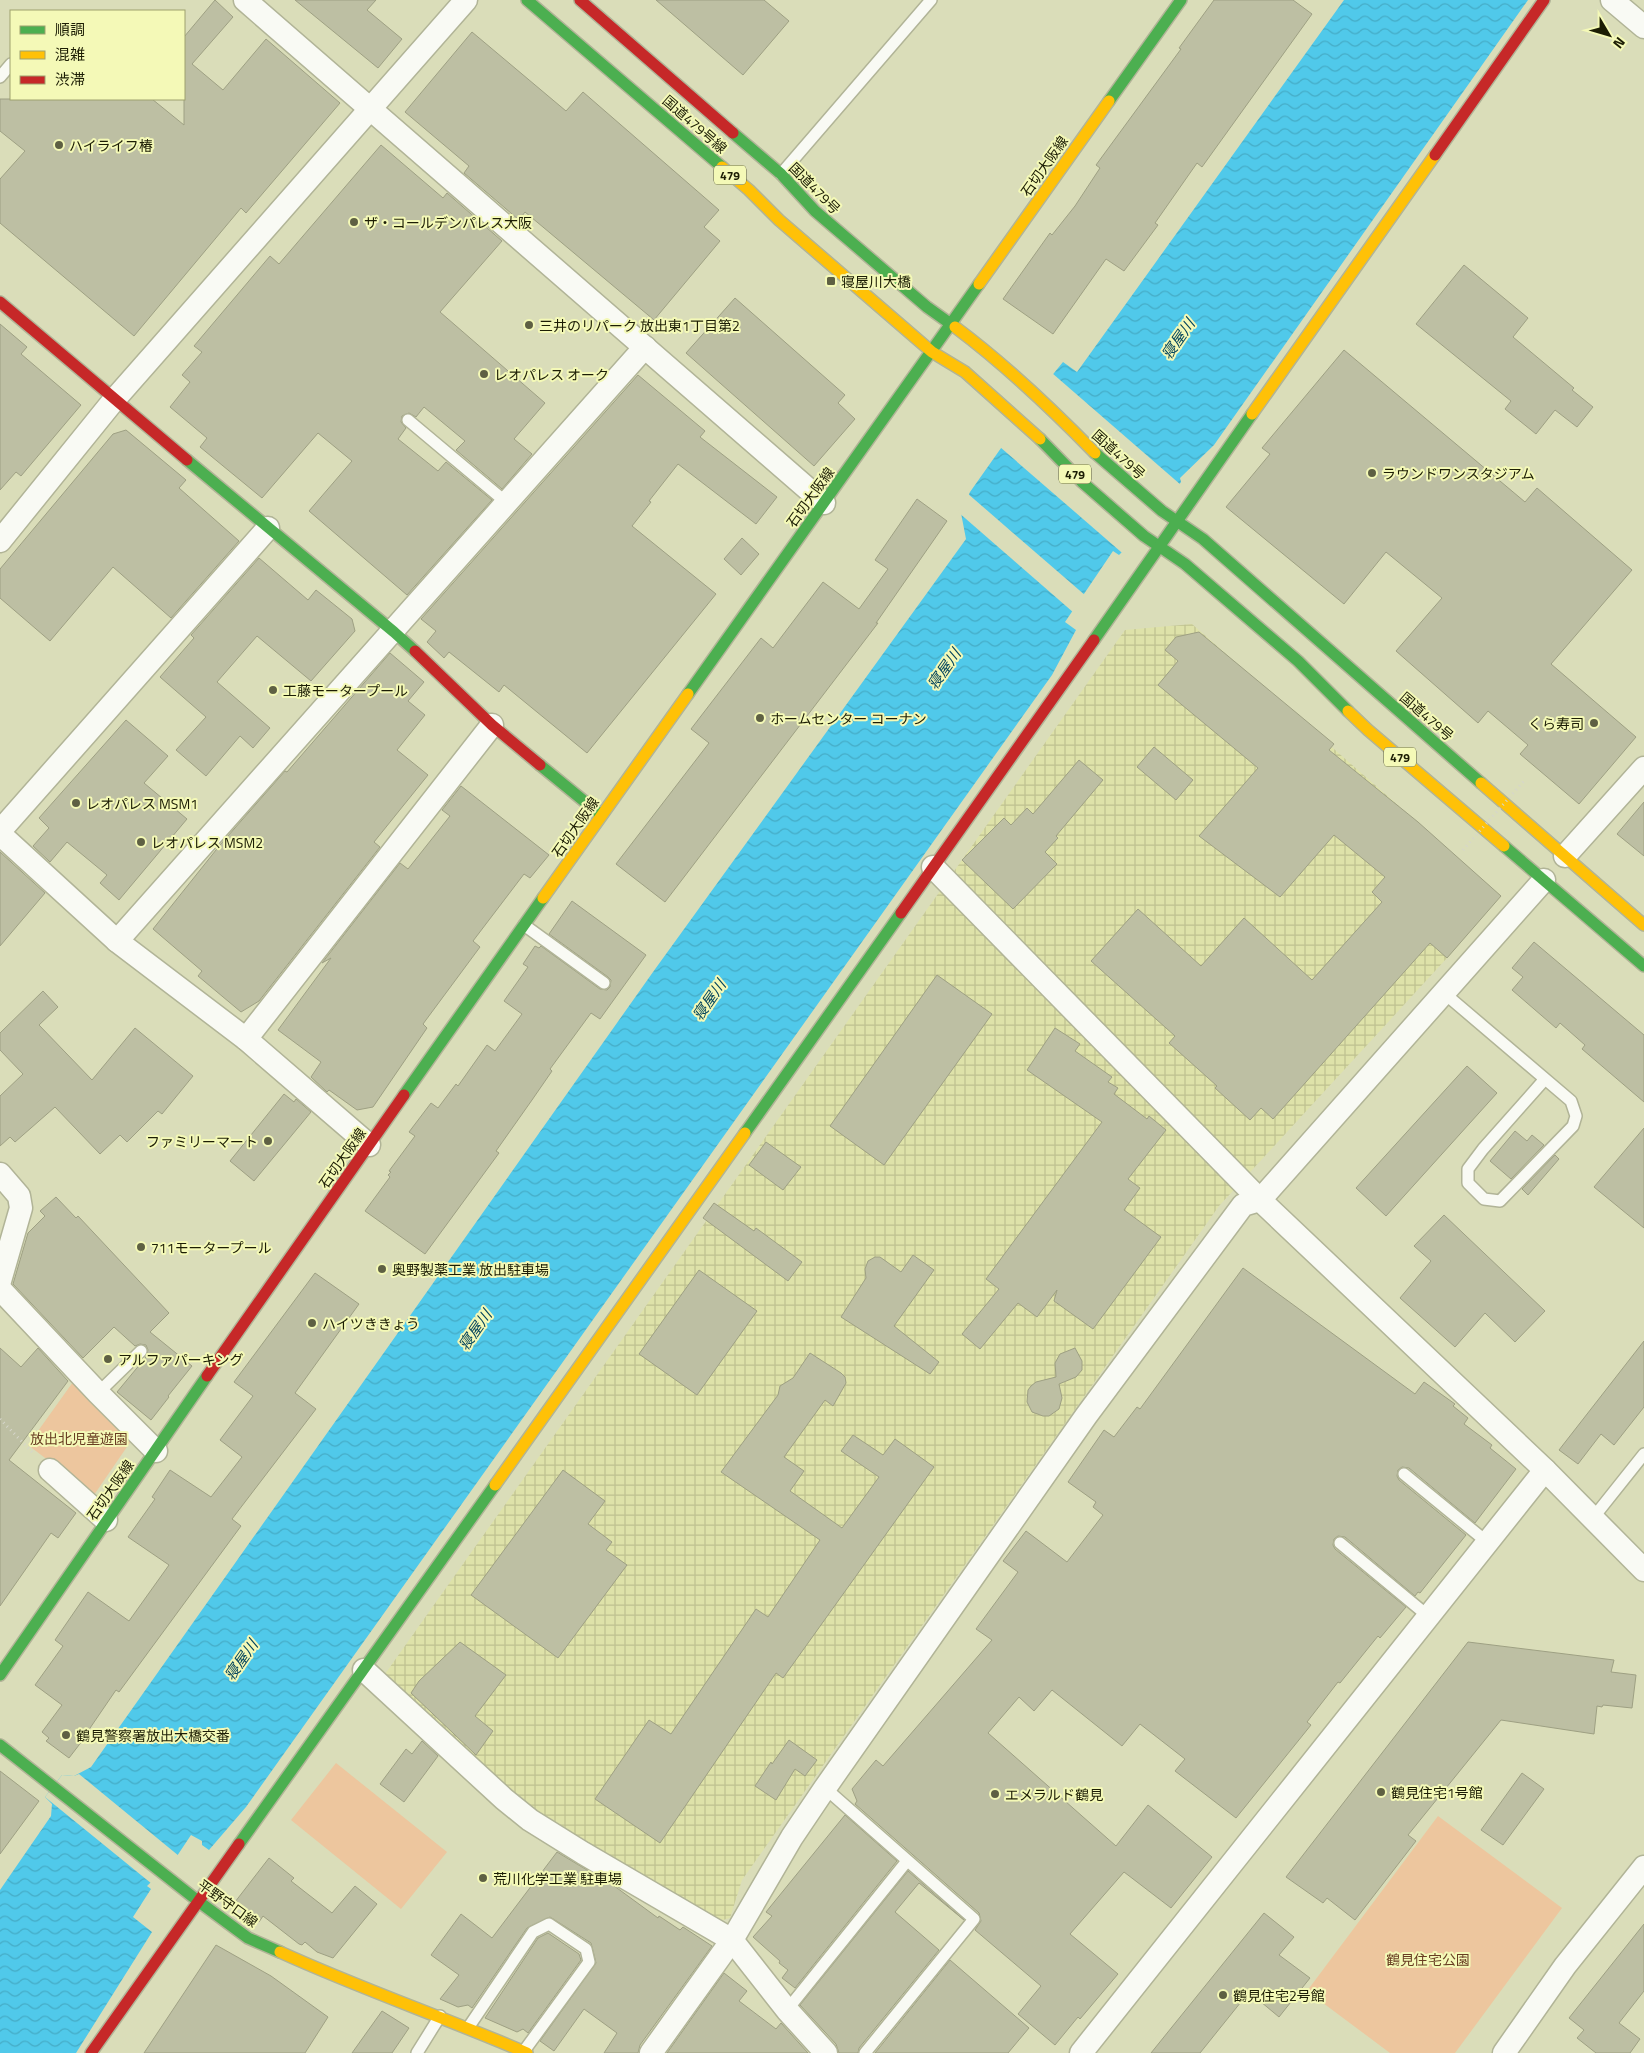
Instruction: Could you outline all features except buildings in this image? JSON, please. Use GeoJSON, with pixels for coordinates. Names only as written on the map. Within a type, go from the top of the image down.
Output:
{"type":"FeatureCollection","features":[{"type":"Feature","properties":{"kind":"main road","name":"国道479号線"},"geometry":{"type":"LineString","coordinates":[[527,0],[749,190],[779,220],[932,352]]}},
{"type":"Feature","properties":{"kind":"main road","name":"国道479号"},"geometry":{"type":"LineString","coordinates":[[580,0],[781,174],[815,211],[926,307],[983,348],[1054,411],[1103,462],[1162,511],[1203,539],[1644,924]]}},
{"type":"Feature","properties":{"kind":"main road","name":"石切大阪線"},"geometry":{"type":"LineString","coordinates":[[0,1675],[106,1520],[601,814],[1181,0]]}},
{"type":"Feature","properties":{"kind":"main road"},"geometry":{"type":"LineString","coordinates":[[91,2053],[1063,685],[1544,0]]}},
{"type":"Feature","properties":{"kind":"main road"},"geometry":{"type":"LineString","coordinates":[[0,302],[114,400],[394,632],[492,725],[601,814]]}},
{"type":"Feature","properties":{"kind":"main road","name":"479"},"geometry":{"type":"LineString","coordinates":[[932,352],[965,372],[1030,428],[1082,482],[1144,536],[1185,564],[1291,655],[1368,730],[1644,966]]}},
{"type":"Feature","properties":{"kind":"main road","name":"平野守口線"},"geometry":{"type":"LineString","coordinates":[[0,1745],[198,1901],[248,1938],[315,1968],[440,2016],[525,2052]]}},
{"type":"Feature","properties":{"kind":"street"},"geometry":{"type":"LineString","coordinates":[[245,0],[824,503]]}},
{"type":"Feature","properties":{"kind":"street"},"geometry":{"type":"LineString","coordinates":[[0,541],[114,400],[372,110],[466,0]]}},
{"type":"Feature","properties":{"kind":"street"},"geometry":{"type":"LineString","coordinates":[[1612,0],[1644,27]]}},
{"type":"Feature","properties":{"kind":"street"},"geometry":{"type":"LineString","coordinates":[[117,941],[394,632],[645,347]]}},
{"type":"Feature","properties":{"kind":"street"},"geometry":{"type":"LineString","coordinates":[[268,528],[0,832],[117,941],[246,1039],[369,1145]]}},
{"type":"Feature","properties":{"kind":"street"},"geometry":{"type":"LineString","coordinates":[[246,1039],[492,725]]}},
{"type":"Feature","properties":{"kind":"street"},"geometry":{"type":"LineString","coordinates":[[1565,856],[1644,768]]}},
{"type":"Feature","properties":{"kind":"street"},"geometry":{"type":"LineString","coordinates":[[933,867],[1260,1200],[1545,1470],[1644,1570]]}},
{"type":"Feature","properties":{"kind":"street"},"geometry":{"type":"LineString","coordinates":[[651,2053],[732,1940],[792,1837],[826,1788],[1086,1416],[1243,1205],[1260,1200],[1544,880]]}},
{"type":"Feature","properties":{"kind":"street"},"geometry":{"type":"LineString","coordinates":[[0,1174],[19,1196],[21,1208],[1,1277],[98,1393],[156,1451]]}},
{"type":"Feature","properties":{"kind":"street"},"geometry":{"type":"LineString","coordinates":[[50,1470],[106,1520]]}},
{"type":"Feature","properties":{"kind":"street"},"geometry":{"type":"LineString","coordinates":[[1082,2053],[1545,1470]]}},
{"type":"Feature","properties":{"kind":"street"},"geometry":{"type":"LineString","coordinates":[[364,1670],[504,1799],[530,1820],[732,1940],[786,2010],[826,2053]]}},
{"type":"Feature","properties":{"kind":"street"},"geometry":{"type":"LineString","coordinates":[[1504,2053],[1564,1966],[1644,1867]]}},
{"type":"Feature","properties":{"kind":"lane"},"geometry":{"type":"LineString","coordinates":[[781,174],[931,0]]}},
{"type":"Feature","properties":{"kind":"lane"},"geometry":{"type":"LineString","coordinates":[[0,77],[10,65]]}},
{"type":"Feature","properties":{"kind":"lane"},"geometry":{"type":"LineString","coordinates":[[408,420],[507,503]]}},
{"type":"Feature","properties":{"kind":"lane"},"geometry":{"type":"LineString","coordinates":[[524,925],[604,983]]}},
{"type":"Feature","properties":{"kind":"lane"},"geometry":{"type":"LineString","coordinates":[[1444,993],[1546,1078],[1571,1101],[1576,1116],[1573,1126],[1500,1200],[1484,1199],[1468,1183],[1468,1169],[1483,1149],[1546,1078]]}},
{"type":"Feature","properties":{"kind":"lane"},"geometry":{"type":"LineString","coordinates":[[98,1393],[141,1351]]}},
{"type":"Feature","properties":{"kind":"lane"},"geometry":{"type":"LineString","coordinates":[[1593,1518],[1644,1454]]}},
{"type":"Feature","properties":{"kind":"lane"},"geometry":{"type":"LineString","coordinates":[[1404,1474],[1487,1542]]}},
{"type":"Feature","properties":{"kind":"lane"},"geometry":{"type":"LineString","coordinates":[[1340,1543],[1428,1616]]}},
{"type":"Feature","properties":{"kind":"lane"},"geometry":{"type":"LineString","coordinates":[[826,1788],[974,1918],[865,2053]]}},
{"type":"Feature","properties":{"kind":"lane"},"geometry":{"type":"LineString","coordinates":[[786,2010],[907,1861]]}},
{"type":"Feature","properties":{"kind":"lane"},"geometry":{"type":"LineString","coordinates":[[468,2028],[534,1932],[549,1924],[586,1949],[589,1962],[525,2052]]}},
{"type":"Feature","properties":{"kind":"lane"},"geometry":{"type":"LineString","coordinates":[[417,2053],[440,2016]]}},
{"type":"Feature","properties":{"kind":"path"},"geometry":{"type":"LineString","coordinates":[[1463,850],[1524,781]]}},
{"type":"Feature","properties":{"kind":"path"},"geometry":{"type":"LineString","coordinates":[[0,1419],[50,1470]]}},
{"type":"Feature","properties":{"kind":"shaded area"},"geometry":{"type":"Polygon","coordinates":[[[1192,624],[1501,896],[1447,958],[1219,1206],[742,1880],[730,1918],[713,1923],[551,1824],[507,1790],[385,1674],[1125,630],[1192,624]]]}},
{"type":"Feature","properties":{"kind":"green space","name":"放出北児童遊園"},"geometry":{"type":"Polygon","coordinates":[[[73,1382],[133,1438],[94,1495],[28,1445],[73,1382]]]}},
{"type":"Feature","properties":{"kind":"green space"},"geometry":{"type":"Polygon","coordinates":[[[336,1763],[447,1852],[401,1909],[291,1820],[336,1763]]]}},
{"type":"Feature","properties":{"kind":"green space","name":"鶴見住宅公園"},"geometry":{"type":"Polygon","coordinates":[[[1438,1816],[1562,1908],[1455,2053],[1390,2053],[1307,1991],[1438,1816]]]}},
{"type":"Feature","properties":{"kind":"water","name":"寝屋川"},"geometry":{"type":"Polygon","coordinates":[[[1344,0],[1528,0],[1214,445],[1180,478],[1181,482],[1128,556],[1123,551],[1119,555],[1113,551],[1065,622],[1076,630],[1052,675],[246,1807],[209,1850],[202,1845],[202,1841],[191,1835],[175,1859],[147,1886],[151,1889],[133,1917],[152,1932],[76,2053],[0,2053],[0,1890],[51,1816],[52,1804],[45,1797],[62,1775],[74,1776],[91,1767],[653,972],[966,539],[961,513],[970,492],[1054,373],[1063,362],[1077,372],[1344,0]]]}},
{"type":"Feature","properties":{"kind":"pier"},"geometry":{"type":"Polygon","coordinates":[[[1052,373],[1181,485],[1128,558],[1000,447],[1052,373]]]}},
{"type":"Feature","properties":{"kind":"pier"},"geometry":{"type":"Polygon","coordinates":[[[967,493],[1086,596],[1074,613],[958,512],[967,493]]]}},
{"type":"Feature","properties":{"kind":"pier"},"geometry":{"type":"Polygon","coordinates":[[[79,1774],[179,1856],[152,1884],[45,1797],[62,1775],[74,1776],[79,1774]]]}},
{"type":"Feature","properties":{"kind":"traffic: fast"},"geometry":{"type":"LineString","coordinates":[[527,0],[722,167]]}},
{"type":"Feature","properties":{"kind":"traffic: fast"},"geometry":{"type":"LineString","coordinates":[[1109,101],[1181,0]]}},
{"type":"Feature","properties":{"kind":"traffic: fast"},"geometry":{"type":"LineString","coordinates":[[733,133],[781,174],[815,211],[927,307],[955,327]]}},
{"type":"Feature","properties":{"kind":"traffic: fast"},"geometry":{"type":"LineString","coordinates":[[688,694],[979,284]]}},
{"type":"Feature","properties":{"kind":"traffic: fast"},"geometry":{"type":"LineString","coordinates":[[1094,640],[1252,414]]}},
{"type":"Feature","properties":{"kind":"traffic: fast"},"geometry":{"type":"LineString","coordinates":[[1040,439],[1082,482],[1144,536],[1185,564],[1298,661],[1348,711]]}},
{"type":"Feature","properties":{"kind":"traffic: fast"},"geometry":{"type":"LineString","coordinates":[[1095,453],[1162,511],[1203,539],[1481,783]]}},
{"type":"Feature","properties":{"kind":"traffic: fast"},"geometry":{"type":"LineString","coordinates":[[187,460],[415,651]]}},
{"type":"Feature","properties":{"kind":"traffic: fast"},"geometry":{"type":"LineString","coordinates":[[540,765],[601,815]]}},
{"type":"Feature","properties":{"kind":"traffic: fast"},"geometry":{"type":"LineString","coordinates":[[1504,846],[1644,966]]}},
{"type":"Feature","properties":{"kind":"traffic: fast"},"geometry":{"type":"LineString","coordinates":[[404,1095],[543,898]]}},
{"type":"Feature","properties":{"kind":"traffic: fast"},"geometry":{"type":"LineString","coordinates":[[745,1133],[901,913]]}},
{"type":"Feature","properties":{"kind":"traffic: fast"},"geometry":{"type":"LineString","coordinates":[[0,1675],[207,1376]]}},
{"type":"Feature","properties":{"kind":"traffic: fast"},"geometry":{"type":"LineString","coordinates":[[239,1844],[495,1485]]}},
{"type":"Feature","properties":{"kind":"traffic: fast"},"geometry":{"type":"LineString","coordinates":[[0,1745],[198,1901],[248,1938],[280,1952]]}},
{"type":"Feature","properties":{"kind":"traffic: slow"},"geometry":{"type":"LineString","coordinates":[[979,284],[1109,101]]}},
{"type":"Feature","properties":{"kind":"traffic: slow"},"geometry":{"type":"LineString","coordinates":[[1252,414],[1435,155]]}},
{"type":"Feature","properties":{"kind":"traffic: slow"},"geometry":{"type":"LineString","coordinates":[[722,167],[749,190],[779,220],[932,352],[965,372],[1040,439]]}},
{"type":"Feature","properties":{"kind":"traffic: slow"},"geometry":{"type":"LineString","coordinates":[[955,327],[1028,387],[1095,453]]}},
{"type":"Feature","properties":{"kind":"traffic: slow"},"geometry":{"type":"LineString","coordinates":[[543,898],[688,694]]}},
{"type":"Feature","properties":{"kind":"traffic: slow"},"geometry":{"type":"LineString","coordinates":[[1348,711],[1504,846]]}},
{"type":"Feature","properties":{"kind":"traffic: slow"},"geometry":{"type":"LineString","coordinates":[[1481,783],[1644,925]]}},
{"type":"Feature","properties":{"kind":"traffic: slow"},"geometry":{"type":"LineString","coordinates":[[495,1485],[745,1133]]}},
{"type":"Feature","properties":{"kind":"traffic: slow"},"geometry":{"type":"LineString","coordinates":[[280,1952],[527,2053]]}},
{"type":"Feature","properties":{"kind":"traffic: jam"},"geometry":{"type":"LineString","coordinates":[[580,0],[733,133]]}},
{"type":"Feature","properties":{"kind":"traffic: jam"},"geometry":{"type":"LineString","coordinates":[[1435,155],[1544,0]]}},
{"type":"Feature","properties":{"kind":"traffic: jam"},"geometry":{"type":"LineString","coordinates":[[0,302],[187,460]]}},
{"type":"Feature","properties":{"kind":"traffic: jam"},"geometry":{"type":"LineString","coordinates":[[901,913],[1094,640]]}},
{"type":"Feature","properties":{"kind":"traffic: jam"},"geometry":{"type":"LineString","coordinates":[[415,651],[492,725],[540,765]]}},
{"type":"Feature","properties":{"kind":"traffic: jam"},"geometry":{"type":"LineString","coordinates":[[207,1376],[404,1095]]}},
{"type":"Feature","properties":{"kind":"traffic: jam"},"geometry":{"type":"LineString","coordinates":[[91,2053],[239,1844]]}},
{"type":"Feature","properties":{"kind":"place","name":"ハイライフ椿"},"geometry":{"type":"Point","coordinates":[59,145]}},
{"type":"Feature","properties":{"kind":"place","name":"ザ・コールデンパレス大阪"},"geometry":{"type":"Point","coordinates":[354,222]}},
{"type":"Feature","properties":{"kind":"place","name":"寝屋川大橋"},"geometry":{"type":"Point","coordinates":[831,281]}},
{"type":"Feature","properties":{"kind":"place","name":"三井のリパーク 放出東1丁目第2"},"geometry":{"type":"Point","coordinates":[529,325]}},
{"type":"Feature","properties":{"kind":"place","name":"レオパレス オーク"},"geometry":{"type":"Point","coordinates":[484,374]}},
{"type":"Feature","properties":{"kind":"place","name":"ラウンドワンスタジアム"},"geometry":{"type":"Point","coordinates":[1372,473]}},
{"type":"Feature","properties":{"kind":"place","name":"工藤モータープール"},"geometry":{"type":"Point","coordinates":[273,690]}},
{"type":"Feature","properties":{"kind":"place","name":"ホームセンター コーナン"},"geometry":{"type":"Point","coordinates":[760,718]}},
{"type":"Feature","properties":{"kind":"place","name":"くら寿司"},"geometry":{"type":"Point","coordinates":[1594,723]}},
{"type":"Feature","properties":{"kind":"place","name":"レオパレス MSM1"},"geometry":{"type":"Point","coordinates":[76,803]}},
{"type":"Feature","properties":{"kind":"place","name":"レオパレス MSM2"},"geometry":{"type":"Point","coordinates":[141,842]}},
{"type":"Feature","properties":{"kind":"place","name":"ファミリーマート"},"geometry":{"type":"Point","coordinates":[268,1141]}},
{"type":"Feature","properties":{"kind":"place","name":"711モータープール"},"geometry":{"type":"Point","coordinates":[141,1247]}},
{"type":"Feature","properties":{"kind":"place","name":"奥野製薬工業 放出駐車場"},"geometry":{"type":"Point","coordinates":[382,1269]}},
{"type":"Feature","properties":{"kind":"place","name":"ハイツききょう"},"geometry":{"type":"Point","coordinates":[312,1323]}},
{"type":"Feature","properties":{"kind":"place","name":"アルファパーキング"},"geometry":{"type":"Point","coordinates":[108,1359]}},
{"type":"Feature","properties":{"kind":"place","name":"鶴見警察署放出大橋交番"},"geometry":{"type":"Point","coordinates":[66,1735]}},
{"type":"Feature","properties":{"kind":"place","name":"鶴見住宅1号館"},"geometry":{"type":"Point","coordinates":[1381,1792]}},
{"type":"Feature","properties":{"kind":"place","name":"エメラルド鶴見"},"geometry":{"type":"Point","coordinates":[995,1794]}},
{"type":"Feature","properties":{"kind":"place","name":"荒川化学工業 駐車場"},"geometry":{"type":"Point","coordinates":[483,1878]}},
{"type":"Feature","properties":{"kind":"place","name":"鶴見住宅2号館"},"geometry":{"type":"Point","coordinates":[1223,1995]}}]}
